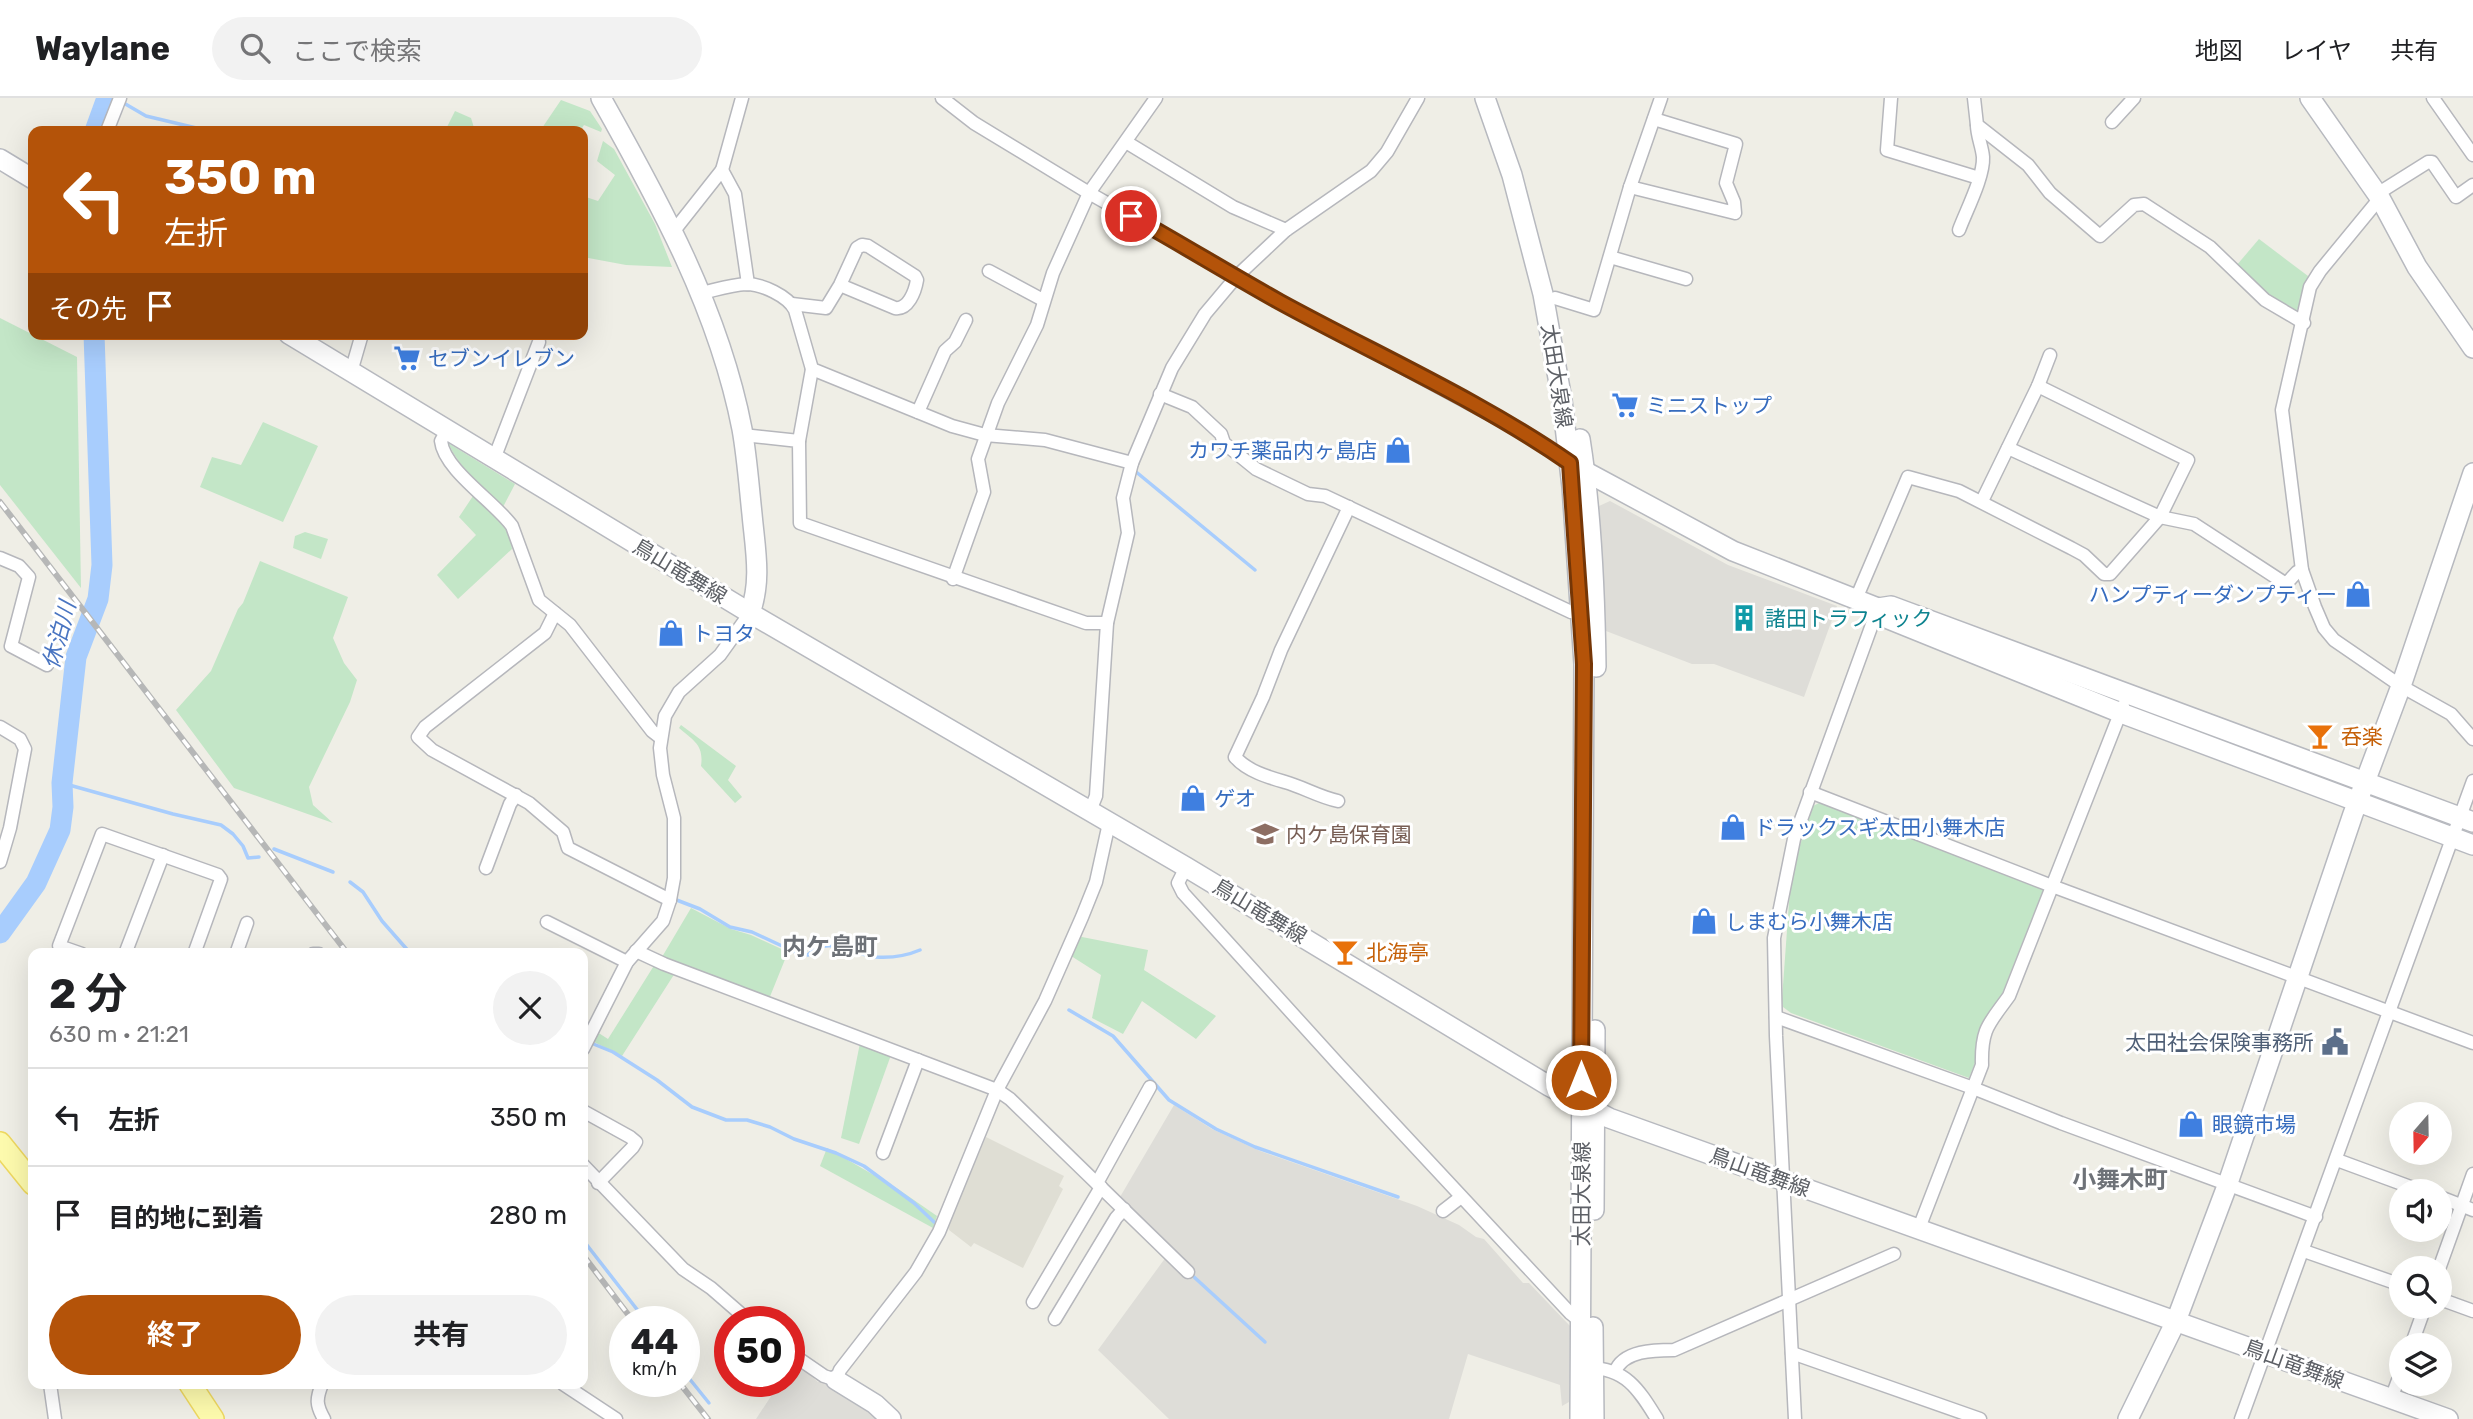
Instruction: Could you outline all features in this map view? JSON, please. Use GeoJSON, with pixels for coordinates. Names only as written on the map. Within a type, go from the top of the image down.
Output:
{"type":"FeatureCollection","features":[{"type":"Feature","properties":{"kind":"main road"},"geometry":{"type":"LineString","coordinates":[[601,98],[673,232],[701,293],[724,359],[743,435],[758,578],[756,597],[750,613]]}},
{"type":"Feature","properties":{"kind":"main road","name":"太田大泉線"},"geometry":{"type":"LineString","coordinates":[[1485,98],[1512,175],[1543,294],[1562,400],[1578,467]]}},
{"type":"Feature","properties":{"kind":"main road","name":"太田大泉線"},"geometry":{"type":"LineString","coordinates":[[1499,98],[1525,178],[1555,298],[1578,467],[1588,613],[1588,1368],[1583,1417]]}},
{"type":"Feature","properties":{"kind":"main road"},"geometry":{"type":"LineString","coordinates":[[2311,98],[2378,196],[2417,267],[2473,348]]}},
{"type":"Feature","properties":{"kind":"main road"},"geometry":{"type":"LineString","coordinates":[[0,159],[28,176]]}},
{"type":"Feature","properties":{"kind":"main road","name":"鳥山竜舞線"},"geometry":{"type":"LineString","coordinates":[[299,340],[750,613],[1609,1118],[2448,1419]]}},
{"type":"Feature","properties":{"kind":"main road"},"geometry":{"type":"LineString","coordinates":[[1578,467],[1733,551],[1878,608],[1886,618],[2121,713],[2473,845]]}},
{"type":"Feature","properties":{"kind":"main road"},"geometry":{"type":"LineString","coordinates":[[2128,1419],[2176,1321],[2227,1185],[2364,781],[2473,473]]}},
{"type":"Feature","properties":{"kind":"main road"},"geometry":{"type":"LineString","coordinates":[[1878,608],[1891,606],[2466,820]]}},
{"type":"Feature","properties":{"kind":"main road","name":"太田大泉線"},"geometry":{"type":"LineString","coordinates":[[1588,1107],[1580,1321],[1588,1368]]}},
{"type":"Feature","properties":{"kind":"main road"},"geometry":{"type":"LineString","coordinates":[[0,1143],[28,1178]]}},
{"type":"Feature","properties":{"kind":"main road"},"geometry":{"type":"LineString","coordinates":[[836,1380],[875,1404],[891,1419]]}},
{"type":"Feature","properties":{"kind":"main road"},"geometry":{"type":"LineString","coordinates":[[193,1389],[213,1419]]}},
{"type":"Feature","properties":{"kind":"street"},"geometry":{"type":"LineString","coordinates":[[109,126],[120,98]]}},
{"type":"Feature","properties":{"kind":"street"},"geometry":{"type":"LineString","coordinates":[[673,232],[722,170],[742,98]]}},
{"type":"Feature","properties":{"kind":"street"},"geometry":{"type":"LineString","coordinates":[[942,98],[974,123],[1089,193],[1279,301],[1539,441],[1578,467]]}},
{"type":"Feature","properties":{"kind":"street"},"geometry":{"type":"LineString","coordinates":[[953,579],[984,492],[978,459],[998,403],[1037,326],[1053,273],[1089,193],[1156,98]]}},
{"type":"Feature","properties":{"kind":"street"},"geometry":{"type":"LineString","coordinates":[[1090,811],[1096,796],[1107,623],[1128,533],[1123,498],[1132,463],[1160,394],[1205,314],[1237,276],[1286,230],[1371,171],[1387,152],[1418,98]]}},
{"type":"Feature","properties":{"kind":"street"},"geometry":{"type":"LineString","coordinates":[[1555,298],[1594,310],[1630,187],[1661,98]]}},
{"type":"Feature","properties":{"kind":"street"},"geometry":{"type":"LineString","coordinates":[[1891,98],[1887,150],[1979,178]]}},
{"type":"Feature","properties":{"kind":"street"},"geometry":{"type":"LineString","coordinates":[[1959,230],[1979,178],[1983,157],[1977,138],[1974,98]]}},
{"type":"Feature","properties":{"kind":"street"},"geometry":{"type":"LineString","coordinates":[[2112,122],[2134,98]]}},
{"type":"Feature","properties":{"kind":"street"},"geometry":{"type":"LineString","coordinates":[[2433,98],[2473,155]]}},
{"type":"Feature","properties":{"kind":"street"},"geometry":{"type":"LineString","coordinates":[[1630,187],[1735,213],[1734,202],[1726,183],[1735,144],[1654,119]]}},
{"type":"Feature","properties":{"kind":"street"},"geometry":{"type":"LineString","coordinates":[[1977,125],[2028,165],[2050,193],[2099,236],[2134,205],[2144,204],[2210,247],[2265,300],[2304,323]]}},
{"type":"Feature","properties":{"kind":"street"},"geometry":{"type":"LineString","coordinates":[[1126,142],[1233,207],[1286,230]]}},
{"type":"Feature","properties":{"kind":"street"},"geometry":{"type":"LineString","coordinates":[[2473,185],[2456,197],[2432,163],[2428,162],[2378,196],[2320,271],[2311,287],[2283,410],[2302,570],[2324,628],[2334,639],[2400,685],[2451,714],[2473,739]]}},
{"type":"Feature","properties":{"kind":"street"},"geometry":{"type":"LineString","coordinates":[[722,170],[735,194],[748,284]]}},
{"type":"Feature","properties":{"kind":"street"},"geometry":{"type":"LineString","coordinates":[[701,293],[748,284],[777,294],[792,304],[827,308],[841,285],[857,248],[862,245],[868,246],[915,276],[917,280],[906,306],[901,309],[841,285]]}},
{"type":"Feature","properties":{"kind":"street"},"geometry":{"type":"LineString","coordinates":[[1609,257],[1686,279]]}},
{"type":"Feature","properties":{"kind":"street"},"geometry":{"type":"LineString","coordinates":[[989,271],[1043,300]]}},
{"type":"Feature","properties":{"kind":"street"},"geometry":{"type":"LineString","coordinates":[[792,304],[812,369],[799,441],[800,523],[953,579],[1086,623],[1107,623]]}},
{"type":"Feature","properties":{"kind":"street"},"geometry":{"type":"LineString","coordinates":[[918,412],[945,351],[954,342],[966,320]]}},
{"type":"Feature","properties":{"kind":"street"},"geometry":{"type":"LineString","coordinates":[[351,372],[360,340]]}},
{"type":"Feature","properties":{"kind":"street"},"geometry":{"type":"LineString","coordinates":[[494,459],[539,342]]}},
{"type":"Feature","properties":{"kind":"street"},"geometry":{"type":"LineString","coordinates":[[1982,501],[2038,386],[2050,355]]}},
{"type":"Feature","properties":{"kind":"street"},"geometry":{"type":"LineString","coordinates":[[812,369],[952,426],[985,435],[1045,440],[1132,463]]}},
{"type":"Feature","properties":{"kind":"street"},"geometry":{"type":"LineString","coordinates":[[1856,599],[1908,477],[1959,491],[1982,501],[2084,555],[2104,574],[2110,574],[2160,517],[2188,460],[2038,386]]}},
{"type":"Feature","properties":{"kind":"street"},"geometry":{"type":"LineString","coordinates":[[1160,394],[1192,407],[1221,434],[1224,443],[1256,469],[1308,494],[1325,496],[1571,612],[1588,613]]}},
{"type":"Feature","properties":{"kind":"street"},"geometry":{"type":"LineString","coordinates":[[447,430],[441,441],[444,450],[475,490],[512,526],[539,600],[570,625],[652,731],[661,738]]}},
{"type":"Feature","properties":{"kind":"street"},"geometry":{"type":"LineString","coordinates":[[743,435],[799,441]]}},
{"type":"Feature","properties":{"kind":"street"},"geometry":{"type":"LineString","coordinates":[[2008,447],[2160,517],[2194,524],[2286,584],[2302,570]]}},
{"type":"Feature","properties":{"kind":"street"},"geometry":{"type":"LineString","coordinates":[[1338,801],[1271,780],[1235,757],[1281,650],[1349,507]]}},
{"type":"Feature","properties":{"kind":"street"},"geometry":{"type":"LineString","coordinates":[[0,558],[19,566],[29,577],[11,646],[47,665]]}},
{"type":"Feature","properties":{"kind":"street"},"geometry":{"type":"LineString","coordinates":[[1795,1419],[1774,938],[1794,839],[1878,608]]}},
{"type":"Feature","properties":{"kind":"street"},"geometry":{"type":"LineString","coordinates":[[555,613],[545,633],[419,733],[418,737],[432,750],[539,810],[564,832],[568,848],[670,900]]}},
{"type":"Feature","properties":{"kind":"street"},"geometry":{"type":"LineString","coordinates":[[589,1023],[627,962],[663,920],[670,900],[674,878],[674,818],[661,764],[661,738],[666,716],[674,698],[720,655],[750,613]]}},
{"type":"Feature","properties":{"kind":"street"},"geometry":{"type":"LineString","coordinates":[[1919,1228],[1983,1065],[1982,1042],[1987,1027],[2009,996],[2129,693]]}},
{"type":"Feature","properties":{"kind":"street"},"geometry":{"type":"LineString","coordinates":[[0,727],[20,739],[24,748],[6,807],[0,862]]}},
{"type":"Feature","properties":{"kind":"street"},"geometry":{"type":"LineString","coordinates":[[2241,1419],[2454,838],[2466,820],[2473,781]]}},
{"type":"Feature","properties":{"kind":"street"},"geometry":{"type":"LineString","coordinates":[[1811,792],[2052,887],[2473,1042]]}},
{"type":"Feature","properties":{"kind":"street"},"geometry":{"type":"LineString","coordinates":[[486,868],[516,795]]}},
{"type":"Feature","properties":{"kind":"street"},"geometry":{"type":"LineString","coordinates":[[805,1363],[824,1376],[836,1380],[840,1370],[916,1272],[939,1232],[998,1090],[1045,1001],[1082,917],[1096,882],[1109,823]]}},
{"type":"Feature","properties":{"kind":"street"},"geometry":{"type":"LineString","coordinates":[[65,948],[59,946],[102,834],[218,875],[221,879],[196,948]]}},
{"type":"Feature","properties":{"kind":"street"},"geometry":{"type":"LineString","coordinates":[[127,948],[163,855]]}},
{"type":"Feature","properties":{"kind":"street"},"geometry":{"type":"LineString","coordinates":[[1186,867],[1178,883],[1183,893],[1461,1197],[1580,1321]]}},
{"type":"Feature","properties":{"kind":"street"},"geometry":{"type":"LineString","coordinates":[[547,922],[627,962]]}},
{"type":"Feature","properties":{"kind":"street"},"geometry":{"type":"LineString","coordinates":[[238,948],[247,923]]}},
{"type":"Feature","properties":{"kind":"street"},"geometry":{"type":"LineString","coordinates":[[636,951],[998,1090],[1188,1272]]}},
{"type":"Feature","properties":{"kind":"street"},"geometry":{"type":"LineString","coordinates":[[1776,1017],[2316,1217]]}},
{"type":"Feature","properties":{"kind":"street"},"geometry":{"type":"LineString","coordinates":[[883,1153],[918,1060]]}},
{"type":"Feature","properties":{"kind":"street"},"geometry":{"type":"LineString","coordinates":[[1033,1302],[1150,1087]]}},
{"type":"Feature","properties":{"kind":"street"},"geometry":{"type":"LineString","coordinates":[[588,1114],[636,1142],[598,1182]]}},
{"type":"Feature","properties":{"kind":"street"},"geometry":{"type":"LineString","coordinates":[[2337,1160],[2389,1179]]}},
{"type":"Feature","properties":{"kind":"street"},"geometry":{"type":"LineString","coordinates":[[588,1171],[683,1269],[731,1306]]}},
{"type":"Feature","properties":{"kind":"street"},"geometry":{"type":"LineString","coordinates":[[2445,1256],[2467,1208],[2473,1174]]}},
{"type":"Feature","properties":{"kind":"street"},"geometry":{"type":"LineString","coordinates":[[1443,1211],[1461,1197]]}},
{"type":"Feature","properties":{"kind":"street"},"geometry":{"type":"LineString","coordinates":[[1055,1319],[1124,1209]]}},
{"type":"Feature","properties":{"kind":"street"},"geometry":{"type":"LineString","coordinates":[[2304,1251],[2389,1281]]}},
{"type":"Feature","properties":{"kind":"street"},"geometry":{"type":"LineString","coordinates":[[1615,1372],[1620,1363],[1635,1355],[1653,1350],[1674,1350],[1894,1254]]}},
{"type":"Feature","properties":{"kind":"street"},"geometry":{"type":"LineString","coordinates":[[2452,1303],[2473,1311]]}},
{"type":"Feature","properties":{"kind":"street"},"geometry":{"type":"LineString","coordinates":[[1792,1353],[1980,1419]]}},
{"type":"Feature","properties":{"kind":"street"},"geometry":{"type":"LineString","coordinates":[[1588,1368],[1615,1372],[1631,1382],[1657,1419]]}},
{"type":"Feature","properties":{"kind":"street"},"geometry":{"type":"LineString","coordinates":[[51,1389],[55,1419]]}},
{"type":"Feature","properties":{"kind":"street"},"geometry":{"type":"LineString","coordinates":[[320,1389],[317,1398],[318,1408],[324,1419]]}},
{"type":"Feature","properties":{"kind":"street"},"geometry":{"type":"LineString","coordinates":[[571,1389],[617,1419]]}},
{"type":"Feature","properties":{"kind":"shaded area"},"geometry":{"type":"Polygon","coordinates":[[[1610,501],[1728,565],[1837,606],[1804,697],[1714,664],[1692,664],[1606,631],[1599,506],[1610,501]]]}},
{"type":"Feature","properties":{"kind":"shaded area"},"geometry":{"type":"Polygon","coordinates":[[[1174,1105],[1212,1129],[1260,1151],[1417,1206],[1484,1239],[1523,1283],[1529,1283],[1570,1326],[1569,1402],[1562,1406],[1560,1385],[1468,1354],[1449,1419],[1169,1419],[1098,1350],[1166,1257],[1189,1280],[1195,1273],[1120,1197],[1174,1105]]]}},
{"type":"Feature","properties":{"kind":"shaded area"},"geometry":{"type":"Polygon","coordinates":[[[986,1137],[1064,1176],[1059,1186],[1063,1189],[1023,1268],[974,1243],[971,1247],[949,1230],[948,1224],[986,1137]]]}},
{"type":"Feature","properties":{"kind":"shaded area"},"geometry":{"type":"Polygon","coordinates":[[[805,1371],[818,1382],[824,1379],[882,1419],[756,1419],[770,1397],[805,1397],[805,1371]]]}},
{"type":"Feature","properties":{"kind":"green space"},"geometry":{"type":"Polygon","coordinates":[[[561,100],[590,111],[602,129],[601,132],[584,125],[543,126],[561,100]]]}},
{"type":"Feature","properties":{"kind":"green space"},"geometry":{"type":"Polygon","coordinates":[[[455,111],[471,118],[473,126],[448,126],[455,111]]]}},
{"type":"Feature","properties":{"kind":"green space"},"geometry":{"type":"Polygon","coordinates":[[[603,141],[614,149],[655,224],[672,267],[626,265],[588,258],[588,198],[598,201],[615,175],[597,161],[603,141]]]}},
{"type":"Feature","properties":{"kind":"green space"},"geometry":{"type":"Polygon","coordinates":[[[2259,239],[2308,276],[2301,303],[2294,315],[2285,312],[2236,266],[2259,239]]]}},
{"type":"Feature","properties":{"kind":"green space"},"geometry":{"type":"Polygon","coordinates":[[[0,318],[28,332],[28,340],[43,340],[77,357],[81,588],[0,485],[0,318]]]}},
{"type":"Feature","properties":{"kind":"green space"},"geometry":{"type":"Polygon","coordinates":[[[263,422],[318,446],[283,522],[200,487],[212,457],[241,465],[263,422]]]}},
{"type":"Feature","properties":{"kind":"green space"},"geometry":{"type":"Polygon","coordinates":[[[448,443],[515,484],[503,507],[465,470],[448,443]]]}},
{"type":"Feature","properties":{"kind":"green space"},"geometry":{"type":"Polygon","coordinates":[[[473,496],[504,525],[512,549],[458,599],[437,575],[476,535],[459,517],[473,496]]]}},
{"type":"Feature","properties":{"kind":"green space"},"geometry":{"type":"Polygon","coordinates":[[[305,532],[328,539],[321,559],[293,548],[295,536],[305,532]]]}},
{"type":"Feature","properties":{"kind":"green space"},"geometry":{"type":"Polygon","coordinates":[[[260,561],[348,597],[333,638],[344,663],[357,680],[350,702],[309,787],[313,805],[333,823],[234,788],[176,710],[211,671],[260,561]]]}},
{"type":"Feature","properties":{"kind":"green space"},"geometry":{"type":"Polygon","coordinates":[[[681,725],[736,766],[728,780],[742,797],[735,803],[701,766],[699,748],[679,728],[681,725]]]}},
{"type":"Feature","properties":{"kind":"green space"},"geometry":{"type":"Polygon","coordinates":[[[1821,802],[2044,888],[1969,1078],[1791,1013],[1783,1007],[1790,889],[1798,851],[1813,806],[1821,802]]]}},
{"type":"Feature","properties":{"kind":"green space"},"geometry":{"type":"Polygon","coordinates":[[[691,908],[731,929],[788,952],[769,999],[662,957],[691,908]]]}},
{"type":"Feature","properties":{"kind":"green space"},"geometry":{"type":"Polygon","coordinates":[[[1077,936],[1148,950],[1144,970],[1216,1016],[1196,1039],[1142,1001],[1123,1034],[1092,1018],[1101,975],[1068,954],[1077,936]]]}},
{"type":"Feature","properties":{"kind":"green space"},"geometry":{"type":"Polygon","coordinates":[[[655,964],[675,973],[622,1056],[592,1041],[597,1032],[608,1039],[655,964]]]}},
{"type":"Feature","properties":{"kind":"green space"},"geometry":{"type":"Polygon","coordinates":[[[860,1043],[891,1055],[859,1144],[841,1138],[860,1043]]]}},
{"type":"Feature","properties":{"kind":"green space"},"geometry":{"type":"Polygon","coordinates":[[[827,1148],[898,1189],[937,1216],[933,1228],[820,1166],[827,1148]]]}},
{"type":"Feature","properties":{"kind":"waterway","name":"休泊川"},"geometry":{"type":"LineString","coordinates":[[97,126],[107,98]]}},
{"type":"Feature","properties":{"kind":"waterway"},"geometry":{"type":"LineString","coordinates":[[122,102],[146,116],[188,126]]}},
{"type":"Feature","properties":{"kind":"waterway","name":"休泊川"},"geometry":{"type":"LineString","coordinates":[[0,933],[36,883],[60,830],[62,783],[76,657],[98,599],[102,565],[94,340]]}},
{"type":"Feature","properties":{"kind":"waterway"},"geometry":{"type":"LineString","coordinates":[[1135,471],[1255,570]]}},
{"type":"Feature","properties":{"kind":"waterway"},"geometry":{"type":"LineString","coordinates":[[62,783],[221,825],[243,846],[248,858],[259,857]]}},
{"type":"Feature","properties":{"kind":"waterway"},"geometry":{"type":"LineString","coordinates":[[274,849],[333,872]]}},
{"type":"Feature","properties":{"kind":"waterway"},"geometry":{"type":"LineString","coordinates":[[350,882],[363,892],[382,921],[406,948]]}},
{"type":"Feature","properties":{"kind":"waterway"},"geometry":{"type":"LineString","coordinates":[[674,899],[700,909],[730,927],[752,932],[795,952],[808,955],[824,946],[841,947],[876,957],[899,956],[920,950]]}},
{"type":"Feature","properties":{"kind":"waterway"},"geometry":{"type":"LineString","coordinates":[[1069,1010],[1113,1036],[1169,1100],[1216,1129],[1255,1147],[1398,1197]]}},
{"type":"Feature","properties":{"kind":"waterway"},"geometry":{"type":"LineString","coordinates":[[591,1043],[613,1052],[657,1080],[692,1107],[726,1120],[747,1120],[770,1127],[864,1166],[914,1203],[934,1222]]}},
{"type":"Feature","properties":{"kind":"waterway"},"geometry":{"type":"LineString","coordinates":[[588,1246],[634,1306]]}},
{"type":"Feature","properties":{"kind":"waterway"},"geometry":{"type":"LineString","coordinates":[[1194,1277],[1265,1342]]}},
{"type":"Feature","properties":{"kind":"waterway"},"geometry":{"type":"LineString","coordinates":[[700,1392],[709,1403]]}},
{"type":"Feature","properties":{"kind":"railway"},"geometry":{"type":"LineString","coordinates":[[0,502],[343,948]]}},
{"type":"Feature","properties":{"kind":"railway"},"geometry":{"type":"LineString","coordinates":[[588,1262],[622,1306]]}},
{"type":"Feature","properties":{"kind":"railway"},"geometry":{"type":"LineString","coordinates":[[691,1397],[708,1419]]}},
{"type":"Feature","properties":{"kind":"place","name":"セブンイレブン"},"geometry":{"type":"Point","coordinates":[407,358]}},
{"type":"Feature","properties":{"kind":"place","name":"ミニストップ"},"geometry":{"type":"Point","coordinates":[1625,405]}},
{"type":"Feature","properties":{"kind":"place","name":"カワチ薬品内ヶ島店"},"geometry":{"type":"Point","coordinates":[1398,450]}},
{"type":"Feature","properties":{"kind":"place","name":"ハンプティーダンプティー"},"geometry":{"type":"Point","coordinates":[2358,594]}},
{"type":"Feature","properties":{"kind":"place","name":"諸田トラフィック"},"geometry":{"type":"Point","coordinates":[1744,618]}},
{"type":"Feature","properties":{"kind":"place","name":"トヨタ"},"geometry":{"type":"Point","coordinates":[671,633]}},
{"type":"Feature","properties":{"kind":"place","name":"呑楽"},"geometry":{"type":"Point","coordinates":[2320,736]}},
{"type":"Feature","properties":{"kind":"place","name":"ゲオ"},"geometry":{"type":"Point","coordinates":[1193,798]}},
{"type":"Feature","properties":{"kind":"place","name":"ドラックスギ太田小舞木店"},"geometry":{"type":"Point","coordinates":[1733,827]}},
{"type":"Feature","properties":{"kind":"place","name":"内ケ島保育園"},"geometry":{"type":"Point","coordinates":[1265,834]}},
{"type":"Feature","properties":{"kind":"place","name":"しまむら小舞木店"},"geometry":{"type":"Point","coordinates":[1704,921]}},
{"type":"Feature","properties":{"kind":"place","name":"北海亭"},"geometry":{"type":"Point","coordinates":[1345,952]}},
{"type":"Feature","properties":{"kind":"place","name":"太田社会保険事務所"},"geometry":{"type":"Point","coordinates":[2335,1042]}},
{"type":"Feature","properties":{"kind":"place","name":"眼鏡市場"},"geometry":{"type":"Point","coordinates":[2191,1124]}},
{"type":"Feature","properties":{"kind":"district","name":"内ケ島町"},"geometry":{"type":"Point","coordinates":[830,947]}},
{"type":"Feature","properties":{"kind":"district","name":"小舞木町"},"geometry":{"type":"Point","coordinates":[2120,1180]}},
{"type":"Feature","properties":{"kind":"route"},"geometry":{"type":"LineString","coordinates":[[1131,216],[1279,301],[1539,441],[1570,463],[1584,664],[1581,1080]]}}]}
